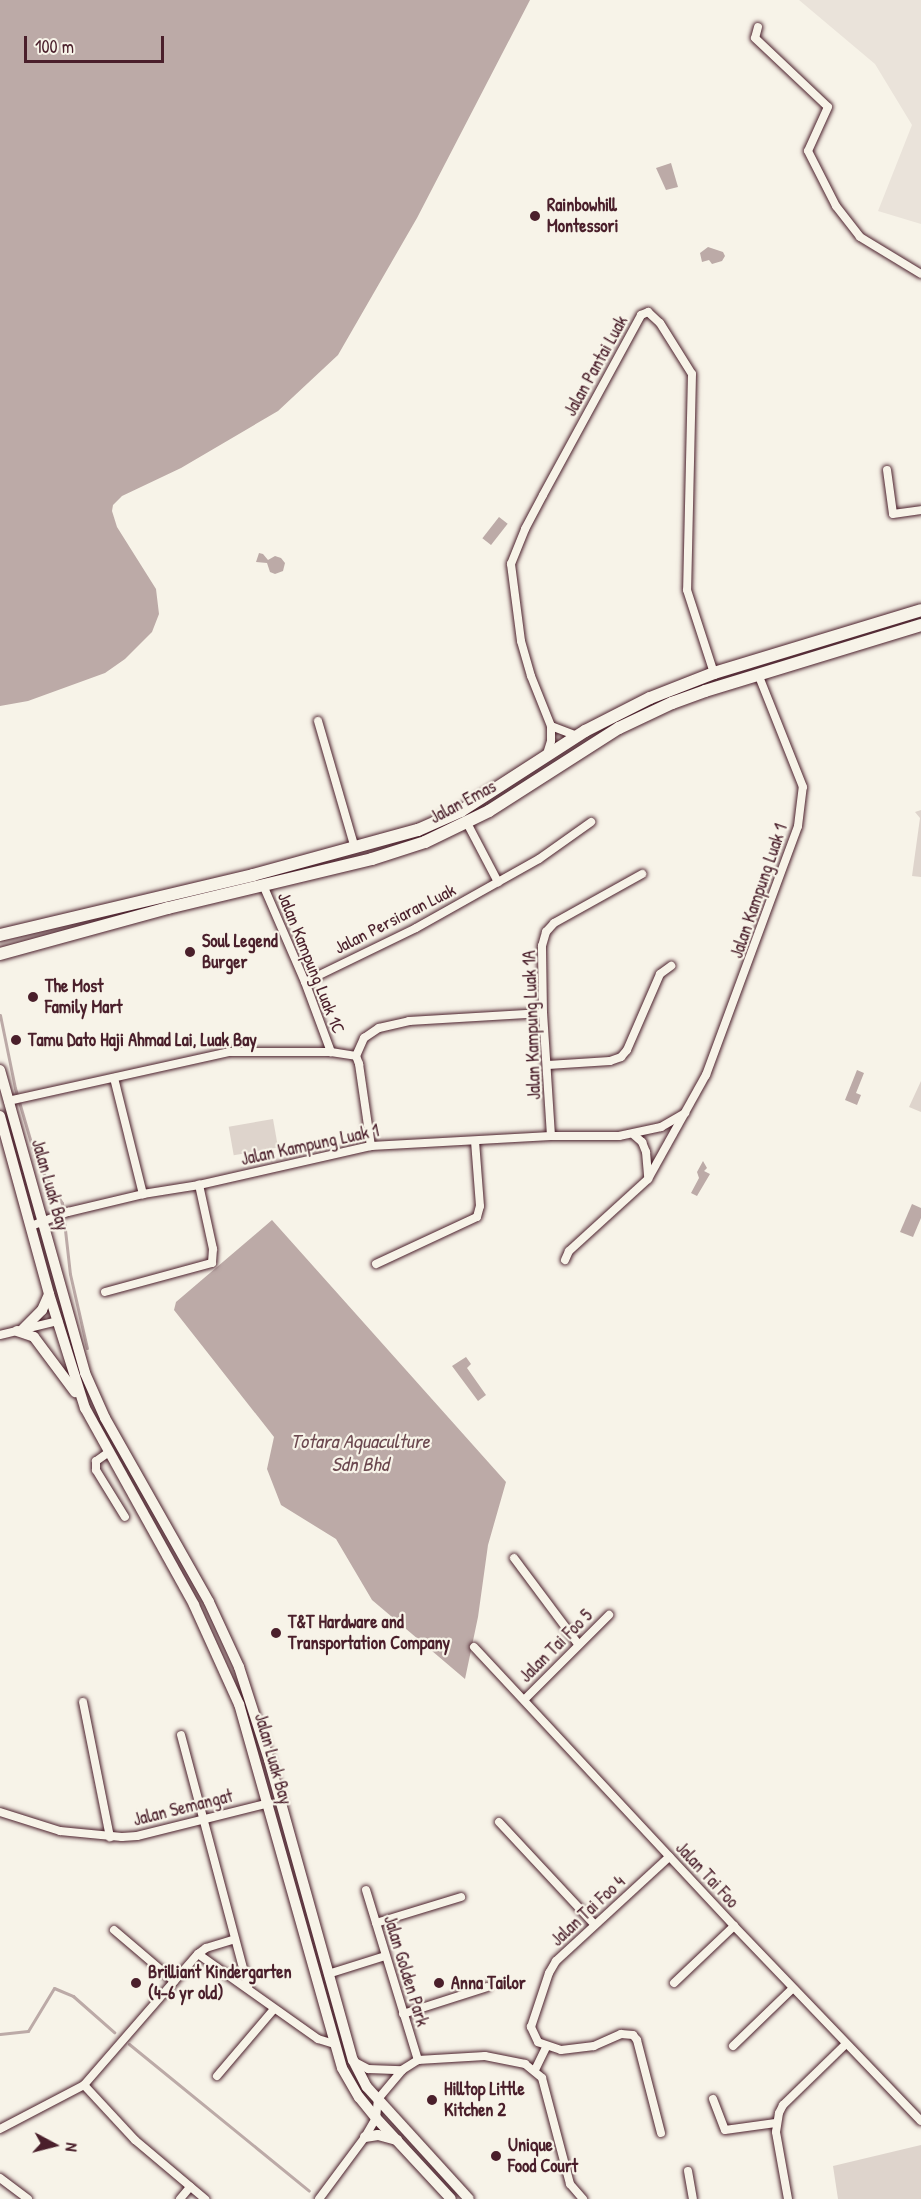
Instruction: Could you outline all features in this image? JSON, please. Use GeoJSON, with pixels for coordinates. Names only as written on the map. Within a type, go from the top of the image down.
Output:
{"type":"FeatureCollection","features":[{"type":"Feature","properties":{"kind":"main road","name":"Jalan Emas"},"geometry":{"type":"LineString","coordinates":[[0,935],[355,848],[418,830],[461,811],[577,736],[650,698],[714,673],[921,610]]}},
{"type":"Feature","properties":{"kind":"main road","name":"Jalan Emas"},"geometry":{"type":"LineString","coordinates":[[0,954],[399,851],[467,823],[619,728],[705,690],[921,625]]}},
{"type":"Feature","properties":{"kind":"street"},"geometry":{"type":"LineString","coordinates":[[758,27],[755,38],[828,107],[808,151],[836,206],[860,237],[921,274]]}},
{"type":"Feature","properties":{"kind":"street","name":"Jalan Pantai Luak"},"geometry":{"type":"LineString","coordinates":[[551,726],[531,676],[521,641],[511,564],[525,529],[642,315],[648,312],[660,323],[692,374],[687,590],[714,673]]}},
{"type":"Feature","properties":{"kind":"street"},"geometry":{"type":"LineString","coordinates":[[887,470],[889,514],[921,510]]}},
{"type":"Feature","properties":{"kind":"street","name":"Jalan Kampung Luak 1"},"geometry":{"type":"LineString","coordinates":[[566,1260],[569,1251],[648,1179],[686,1113],[706,1075],[722,1035],[761,933],[802,812],[802,787],[758,674]]}},
{"type":"Feature","properties":{"kind":"street"},"geometry":{"type":"LineString","coordinates":[[318,721],[355,848]]}},
{"type":"Feature","properties":{"kind":"street"},"geometry":{"type":"LineString","coordinates":[[544,758],[549,749],[551,726],[577,736]]}},
{"type":"Feature","properties":{"kind":"street","name":"Jalan Persiaran Luak"},"geometry":{"type":"LineString","coordinates":[[305,982],[416,928],[539,859],[591,822]]}},
{"type":"Feature","properties":{"kind":"street"},"geometry":{"type":"LineString","coordinates":[[467,823],[498,882]]}},
{"type":"Feature","properties":{"kind":"street","name":"Jalan Kampung Luak 1A"},"geometry":{"type":"LineString","coordinates":[[551,1136],[543,1013],[542,946],[546,932],[554,923],[642,874]]}},
{"type":"Feature","properties":{"kind":"street","name":"Jalan Kampung Luak 1C"},"geometry":{"type":"LineString","coordinates":[[263,885],[305,982],[331,1052]]}},
{"type":"Feature","properties":{"kind":"street"},"geometry":{"type":"LineString","coordinates":[[548,1065],[610,1061],[621,1057],[627,1050],[660,974],[671,966]]}},
{"type":"Feature","properties":{"kind":"street"},"geometry":{"type":"LineString","coordinates":[[371,1146],[356,1056],[364,1038],[380,1028],[409,1021],[543,1013]]}},
{"type":"Feature","properties":{"kind":"street"},"geometry":{"type":"LineString","coordinates":[[8,1101],[229,1053],[331,1052],[356,1056]]}},
{"type":"Feature","properties":{"kind":"street","name":"Jalan Luak Bay"},"geometry":{"type":"LineString","coordinates":[[0,1070],[8,1101],[49,1218],[66,1309],[85,1373],[105,1418],[203,1592],[239,1667],[269,1760],[353,2060],[367,2086],[469,2199]]}},
{"type":"Feature","properties":{"kind":"street"},"geometry":{"type":"LineString","coordinates":[[114,1078],[142,1194]]}},
{"type":"Feature","properties":{"kind":"street","name":"Jalan Kampung Luak 1"},"geometry":{"type":"LineString","coordinates":[[31,1226],[68,1212],[142,1194],[199,1185],[371,1146],[551,1136],[634,1135],[661,1127],[686,1113]]}},
{"type":"Feature","properties":{"kind":"street","name":"Jalan Luak Bay"},"geometry":{"type":"LineString","coordinates":[[0,1116],[49,1294],[85,1408],[194,1605],[239,1704],[342,2068],[359,2097],[376,2118],[451,2199]]}},
{"type":"Feature","properties":{"kind":"street"},"geometry":{"type":"LineString","coordinates":[[634,1135],[642,1142],[646,1152],[648,1179]]}},
{"type":"Feature","properties":{"kind":"street"},"geometry":{"type":"LineString","coordinates":[[376,1264],[477,1217],[480,1206],[475,1142]]}},
{"type":"Feature","properties":{"kind":"street"},"geometry":{"type":"LineString","coordinates":[[105,1292],[212,1263],[213,1249],[199,1185]]}},
{"type":"Feature","properties":{"kind":"street"},"geometry":{"type":"LineString","coordinates":[[20,1330],[42,1310],[49,1294]]}},
{"type":"Feature","properties":{"kind":"street"},"geometry":{"type":"LineString","coordinates":[[0,1335],[58,1321],[66,1309]]}},
{"type":"Feature","properties":{"kind":"street"},"geometry":{"type":"LineString","coordinates":[[58,1321],[71,1330]]}},
{"type":"Feature","properties":{"kind":"street"},"geometry":{"type":"LineString","coordinates":[[20,1330],[38,1342],[85,1408]]}},
{"type":"Feature","properties":{"kind":"street"},"geometry":{"type":"LineString","coordinates":[[109,1452],[96,1461],[96,1470],[125,1517]]}},
{"type":"Feature","properties":{"kind":"street"},"geometry":{"type":"LineString","coordinates":[[514,1558],[578,1644]]}},
{"type":"Feature","properties":{"kind":"street","name":"Jalan Tai Foo 5"},"geometry":{"type":"LineString","coordinates":[[525,1699],[609,1615]]}},
{"type":"Feature","properties":{"kind":"street","name":"Jalan Tai Foo"},"geometry":{"type":"LineString","coordinates":[[474,1647],[525,1699],[734,1926],[921,2121]]}},
{"type":"Feature","properties":{"kind":"street"},"geometry":{"type":"LineString","coordinates":[[83,1702],[110,1837]]}},
{"type":"Feature","properties":{"kind":"street"},"geometry":{"type":"LineString","coordinates":[[181,1735],[248,1987]]}},
{"type":"Feature","properties":{"kind":"street","name":"Jalan Semangat"},"geometry":{"type":"LineString","coordinates":[[0,1812],[60,1831],[110,1837],[137,1836],[268,1803]]}},
{"type":"Feature","properties":{"kind":"street"},"geometry":{"type":"LineString","coordinates":[[499,1822],[594,1924]]}},
{"type":"Feature","properties":{"kind":"street","name":"Jalan Tai Foo 4"},"geometry":{"type":"LineString","coordinates":[[546,2047],[533,2036],[531,2027],[549,1973],[556,1961],[669,1857]]}},
{"type":"Feature","properties":{"kind":"street","name":"Jalan Golden Park"},"geometry":{"type":"LineString","coordinates":[[366,1890],[418,2060]]}},
{"type":"Feature","properties":{"kind":"street"},"geometry":{"type":"LineString","coordinates":[[376,1923],[461,1897]]}},
{"type":"Feature","properties":{"kind":"street"},"geometry":{"type":"LineString","coordinates":[[674,1983],[734,1926]]}},
{"type":"Feature","properties":{"kind":"street"},"geometry":{"type":"LineString","coordinates":[[114,1930],[174,1981]]}},
{"type":"Feature","properties":{"kind":"street"},"geometry":{"type":"LineString","coordinates":[[0,2129],[84,2085],[198,1954],[207,1948],[235,1939]]}},
{"type":"Feature","properties":{"kind":"street"},"geometry":{"type":"LineString","coordinates":[[198,1954],[248,1987],[318,2039],[334,2044]]}},
{"type":"Feature","properties":{"kind":"street"},"geometry":{"type":"LineString","coordinates":[[328,1974],[385,1956]]}},
{"type":"Feature","properties":{"kind":"street"},"geometry":{"type":"LineString","coordinates":[[403,2014],[487,1987]]}},
{"type":"Feature","properties":{"kind":"street"},"geometry":{"type":"LineString","coordinates":[[733,2046],[793,1988]]}},
{"type":"Feature","properties":{"kind":"street"},"geometry":{"type":"LineString","coordinates":[[217,2076],[274,2008]]}},
{"type":"Feature","properties":{"kind":"street"},"geometry":{"type":"LineString","coordinates":[[535,2070],[546,2047],[576,2050],[621,2034],[633,2035],[640,2049],[662,2133]]}},
{"type":"Feature","properties":{"kind":"street"},"geometry":{"type":"LineString","coordinates":[[788,2199],[776,2123],[783,2106],[846,2044]]}},
{"type":"Feature","properties":{"kind":"street"},"geometry":{"type":"LineString","coordinates":[[319,2199],[365,2137],[376,2118],[378,2099],[402,2070],[418,2060],[485,2056],[525,2064],[542,2078],[570,2184],[583,2199]]}},
{"type":"Feature","properties":{"kind":"street"},"geometry":{"type":"LineString","coordinates":[[353,2060],[368,2069],[402,2070]]}},
{"type":"Feature","properties":{"kind":"street"},"geometry":{"type":"LineString","coordinates":[[84,2085],[135,2140],[205,2199]]}},
{"type":"Feature","properties":{"kind":"street"},"geometry":{"type":"LineString","coordinates":[[713,2098],[725,2130],[776,2123]]}},
{"type":"Feature","properties":{"kind":"street"},"geometry":{"type":"LineString","coordinates":[[376,2118],[397,2121]]}},
{"type":"Feature","properties":{"kind":"street"},"geometry":{"type":"LineString","coordinates":[[365,2137],[378,2135],[400,2142]]}},
{"type":"Feature","properties":{"kind":"street"},"geometry":{"type":"LineString","coordinates":[[688,2171],[693,2199]]}},
{"type":"Feature","properties":{"kind":"street"},"geometry":{"type":"LineString","coordinates":[[0,2178],[28,2199]]}},
{"type":"Feature","properties":{"kind":"street"},"geometry":{"type":"LineString","coordinates":[[180,2199],[190,2187]]}},
{"type":"Feature","properties":{"kind":"shaded area"},"geometry":{"type":"Polygon","coordinates":[[[799,0],[921,0],[921,224],[878,211],[912,125],[875,64],[799,0]]]}},
{"type":"Feature","properties":{"kind":"shaded area"},"geometry":{"type":"Polygon","coordinates":[[[921,810],[921,877],[912,876],[920,818],[915,812],[921,810]]]}},
{"type":"Feature","properties":{"kind":"shaded area"},"geometry":{"type":"Polygon","coordinates":[[[921,1081],[921,1112],[909,1107],[921,1081]]]}},
{"type":"Feature","properties":{"kind":"shaded area"},"geometry":{"type":"Polygon","coordinates":[[[273,1119],[278,1148],[234,1155],[229,1127],[273,1119]]]}},
{"type":"Feature","properties":{"kind":"shaded area"},"geometry":{"type":"Polygon","coordinates":[[[921,2145],[921,2199],[838,2199],[833,2166],[921,2145]]]}},
{"type":"Feature","properties":{"kind":"water"},"geometry":{"type":"Polygon","coordinates":[[[0,0],[530,0],[417,218],[338,355],[278,411],[181,468],[122,496],[113,505],[112,511],[117,527],[156,589],[159,614],[152,632],[125,659],[105,673],[28,701],[0,706],[0,0]]]}},
{"type":"Feature","properties":{"kind":"water"},"geometry":{"type":"Polygon","coordinates":[[[671,163],[678,187],[666,190],[656,168],[671,163]]]}},
{"type":"Feature","properties":{"kind":"water"},"geometry":{"type":"Polygon","coordinates":[[[708,247],[723,252],[725,256],[722,261],[712,264],[709,260],[702,262],[700,253],[708,247]]]}},
{"type":"Feature","properties":{"kind":"water"},"geometry":{"type":"Polygon","coordinates":[[[499,517],[508,524],[491,545],[482,538],[499,517]]]}},
{"type":"Feature","properties":{"kind":"water"},"geometry":{"type":"Polygon","coordinates":[[[259,553],[268,560],[275,556],[281,558],[285,563],[283,571],[275,574],[270,572],[267,563],[256,562],[259,553]]]}},
{"type":"Feature","properties":{"kind":"water"},"geometry":{"type":"Polygon","coordinates":[[[857,1070],[864,1073],[856,1093],[861,1095],[857,1105],[845,1100],[857,1070]]]}},
{"type":"Feature","properties":{"kind":"water"},"geometry":{"type":"Polygon","coordinates":[[[703,1161],[707,1168],[704,1171],[710,1174],[697,1196],[691,1193],[699,1178],[697,1172],[703,1161]]]}},
{"type":"Feature","properties":{"kind":"water"},"geometry":{"type":"Polygon","coordinates":[[[912,1204],[921,1208],[921,1218],[913,1237],[900,1232],[912,1204]]]}},
{"type":"Feature","properties":{"kind":"water","name":"Totara Aquaculture Sdn Bhd"},"geometry":{"type":"Polygon","coordinates":[[[272,1220],[506,1482],[488,1545],[478,1617],[465,1679],[372,1600],[336,1539],[281,1505],[267,1469],[274,1437],[174,1310],[176,1302],[272,1220]]]}},
{"type":"Feature","properties":{"kind":"water"},"geometry":{"type":"Polygon","coordinates":[[[466,1357],[471,1364],[467,1368],[486,1395],[478,1401],[452,1366],[466,1357]]]}},
{"type":"Feature","properties":{"kind":"waterway"},"geometry":{"type":"LineString","coordinates":[[0,1015],[15,1088],[37,1163],[62,1203],[70,1274],[87,1348]]}},
{"type":"Feature","properties":{"kind":"waterway"},"geometry":{"type":"LineString","coordinates":[[0,2034],[28,2031],[54,1988],[73,1996],[114,2032]]}},
{"type":"Feature","properties":{"kind":"waterway"},"geometry":{"type":"LineString","coordinates":[[129,2044],[309,2191]]}},
{"type":"Feature","properties":{"kind":"place","name":"Rainbowhill Montessori"},"geometry":{"type":"Point","coordinates":[535,216]}},
{"type":"Feature","properties":{"kind":"place","name":"Soul Legend Burger"},"geometry":{"type":"Point","coordinates":[190,952]}},
{"type":"Feature","properties":{"kind":"place","name":"The Most Family Mart"},"geometry":{"type":"Point","coordinates":[33,997]}},
{"type":"Feature","properties":{"kind":"place","name":"Tamu Dato Haji Ahmad Lai, Luak Bay"},"geometry":{"type":"Point","coordinates":[16,1040]}},
{"type":"Feature","properties":{"kind":"place","name":"T&T Hardware and Transportation Company"},"geometry":{"type":"Point","coordinates":[276,1633]}},
{"type":"Feature","properties":{"kind":"place","name":"Brilliant Kindergarten (4-6 yr old)"},"geometry":{"type":"Point","coordinates":[136,1983]}},
{"type":"Feature","properties":{"kind":"place","name":"Anna Tailor"},"geometry":{"type":"Point","coordinates":[439,1983]}},
{"type":"Feature","properties":{"kind":"place","name":"Hilltop Little Kitchen 2"},"geometry":{"type":"Point","coordinates":[432,2100]}},
{"type":"Feature","properties":{"kind":"place","name":"Unique Food Court"},"geometry":{"type":"Point","coordinates":[496,2156]}}]}
